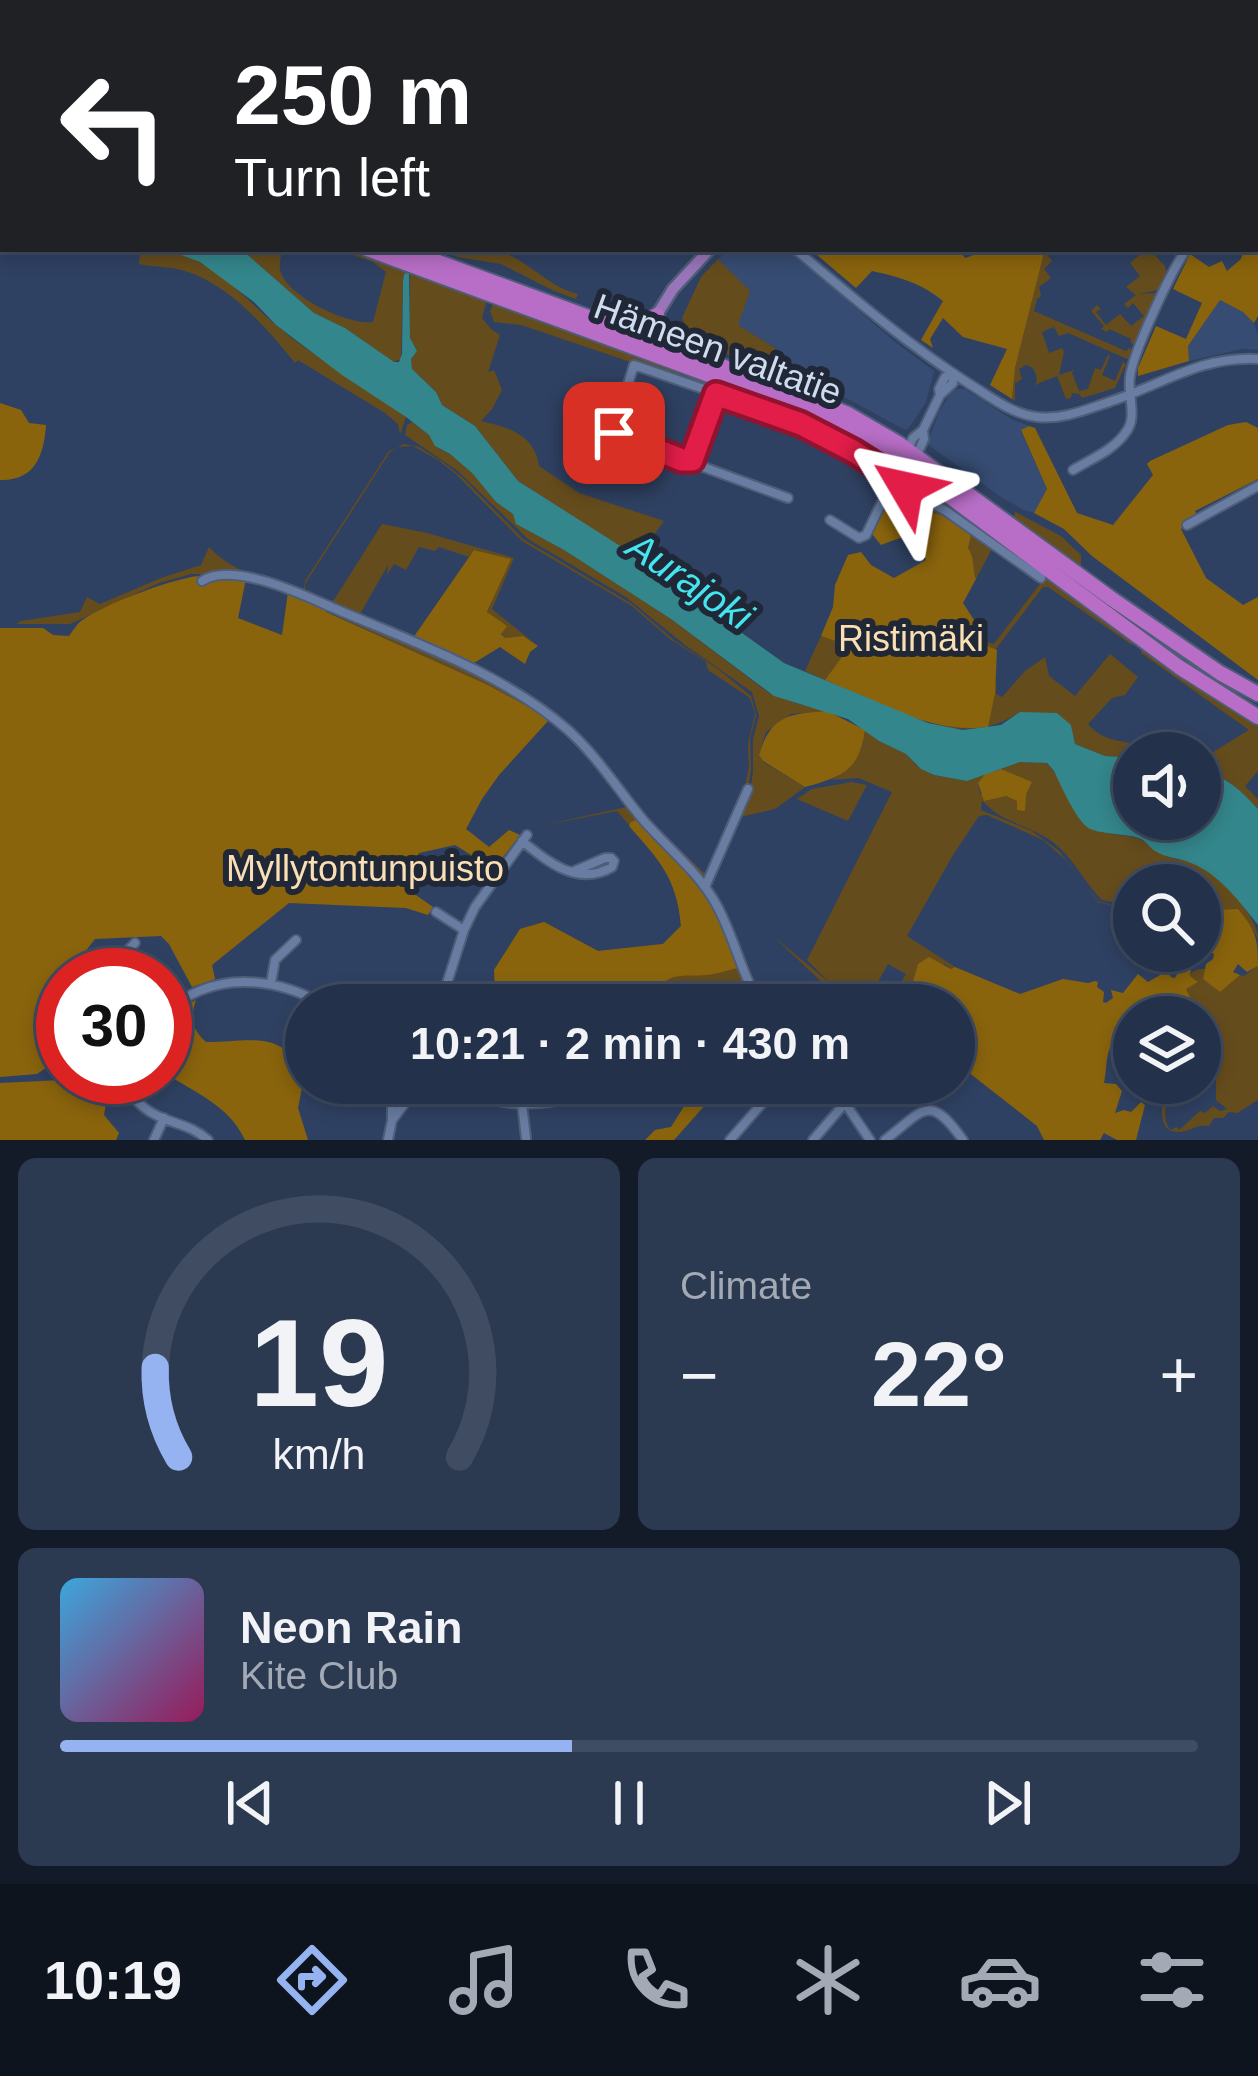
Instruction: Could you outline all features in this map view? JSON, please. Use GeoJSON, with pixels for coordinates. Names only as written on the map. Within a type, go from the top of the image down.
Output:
{"type":"FeatureCollection","features":[{"type":"Feature","properties":{"kind":"highway","name":"Hämeen valtatie"},"geometry":{"type":"LineString","coordinates":[[377,252],[672,348],[825,404],[866,424],[906,467],[1258,694]]}},
{"type":"Feature","properties":{"kind":"highway","name":"Hämeen valtatie"},"geometry":{"type":"LineString","coordinates":[[411,252],[641,340],[862,436],[1179,667],[1258,717]]}},
{"type":"Feature","properties":{"kind":"highway"},"geometry":{"type":"LineString","coordinates":[[641,340],[656,319],[672,348]]}},
{"type":"Feature","properties":{"kind":"main road"},"geometry":{"type":"LineString","coordinates":[[656,319],[673,289],[707,252]]}},
{"type":"Feature","properties":{"kind":"street"},"geometry":{"type":"LineString","coordinates":[[799,252],[903,339],[955,375],[1012,410],[1037,417],[1075,413],[1199,365],[1258,359]]}},
{"type":"Feature","properties":{"kind":"street"},"geometry":{"type":"LineString","coordinates":[[1073,470],[1108,449],[1128,430],[1131,369],[1184,252]]}},
{"type":"Feature","properties":{"kind":"street"},"geometry":{"type":"LineString","coordinates":[[788,498],[619,437],[614,429],[634,365],[801,424],[853,451],[906,467]]}},
{"type":"Feature","properties":{"kind":"street"},"geometry":{"type":"LineString","coordinates":[[830,520],[845,532],[863,537],[869,532],[906,467],[913,438],[923,430],[955,375]]}},
{"type":"Feature","properties":{"kind":"street"},"geometry":{"type":"LineString","coordinates":[[692,460],[716,394]]}},
{"type":"Feature","properties":{"kind":"street"},"geometry":{"type":"LineString","coordinates":[[906,467],[912,493],[946,511],[1041,578]]}},
{"type":"Feature","properties":{"kind":"street"},"geometry":{"type":"LineString","coordinates":[[1187,525],[1258,486]]}},
{"type":"Feature","properties":{"kind":"street"},"geometry":{"type":"LineString","coordinates":[[202,581],[219,574],[281,587],[410,640],[533,704],[573,735],[705,888],[749,984]]}},
{"type":"Feature","properties":{"kind":"street"},"geometry":{"type":"LineString","coordinates":[[705,888],[748,789]]}},
{"type":"Feature","properties":{"kind":"street"},"geometry":{"type":"LineString","coordinates":[[447,984],[464,930],[482,894],[524,838],[554,865],[572,872],[583,876],[609,869],[614,861],[605,858],[572,872]]}},
{"type":"Feature","properties":{"kind":"street"},"geometry":{"type":"LineString","coordinates":[[436,912],[464,930]]}},
{"type":"Feature","properties":{"kind":"street"},"geometry":{"type":"LineString","coordinates":[[271,983],[275,960],[296,940]]}},
{"type":"Feature","properties":{"kind":"street"},"geometry":{"type":"LineString","coordinates":[[130,948],[135,943]]}},
{"type":"Feature","properties":{"kind":"street"},"geometry":{"type":"LineString","coordinates":[[192,996],[235,982],[285,986]]}},
{"type":"Feature","properties":{"kind":"street"},"geometry":{"type":"LineString","coordinates":[[140,1104],[208,1140]]}},
{"type":"Feature","properties":{"kind":"street"},"geometry":{"type":"LineString","coordinates":[[395,1104],[396,1108]]}},
{"type":"Feature","properties":{"kind":"street"},"geometry":{"type":"LineString","coordinates":[[388,1140],[400,1104]]}},
{"type":"Feature","properties":{"kind":"street"},"geometry":{"type":"LineString","coordinates":[[522,1104],[526,1138]]}},
{"type":"Feature","properties":{"kind":"street"},"geometry":{"type":"LineString","coordinates":[[730,1140],[762,1104]]}},
{"type":"Feature","properties":{"kind":"street"},"geometry":{"type":"LineString","coordinates":[[813,1140],[844,1104]]}},
{"type":"Feature","properties":{"kind":"street"},"geometry":{"type":"LineString","coordinates":[[846,1104],[870,1140]]}},
{"type":"Feature","properties":{"kind":"street"},"geometry":{"type":"LineString","coordinates":[[885,1140],[931,1110],[944,1114],[963,1140]]}},
{"type":"Feature","properties":{"kind":"street"},"geometry":{"type":"LineString","coordinates":[[154,1140],[164,1118]]}},
{"type":"Feature","properties":{"kind":"shaded area"},"geometry":{"type":"Polygon","coordinates":[[[140,252],[170,252],[199,262],[293,338],[406,417],[400,435],[398,424],[385,413],[298,360],[295,363],[258,320],[212,283],[172,268],[139,264],[140,252]]]}},
{"type":"Feature","properties":{"kind":"shaded area"},"geometry":{"type":"Polygon","coordinates":[[[173,252],[244,252],[314,313],[394,362],[402,354],[403,281],[409,272],[410,338],[417,351],[411,359],[412,369],[436,392],[442,405],[475,426],[518,481],[625,549],[784,663],[928,723],[963,730],[1001,725],[1020,712],[1057,713],[1071,725],[1075,744],[1113,757],[1113,833],[1087,827],[1047,763],[1020,762],[967,781],[934,775],[848,719],[774,696],[671,619],[516,524],[513,514],[472,473],[435,446],[429,435],[276,325],[254,302],[200,262],[173,252]]]}},
{"type":"Feature","properties":{"kind":"shaded area"},"geometry":{"type":"Polygon","coordinates":[[[244,252],[282,252],[280,269],[293,289],[319,307],[363,322],[373,322],[386,272],[343,252],[361,252],[487,299],[482,318],[500,335],[488,372],[494,370],[502,390],[481,421],[519,434],[532,447],[539,466],[579,493],[664,521],[637,558],[518,481],[475,426],[442,405],[436,392],[412,369],[411,359],[417,351],[410,338],[410,275],[404,274],[403,281],[401,359],[393,362],[314,313],[244,252]]]}},
{"type":"Feature","properties":{"kind":"shaded area"},"geometry":{"type":"Polygon","coordinates":[[[442,252],[503,252],[578,294],[576,299],[552,290],[501,264],[442,252]]]}},
{"type":"Feature","properties":{"kind":"shaded area"},"geometry":{"type":"Polygon","coordinates":[[[726,252],[791,252],[934,371],[926,402],[909,428],[775,369],[777,349],[737,325],[749,291],[718,259],[726,252]]]}},
{"type":"Feature","properties":{"kind":"shaded area"},"geometry":{"type":"Polygon","coordinates":[[[1044,252],[1049,252],[1052,261],[1044,269],[1051,278],[1039,287],[1041,296],[1034,311],[1126,351],[1132,349],[1128,359],[1068,333],[1059,336],[1054,327],[1042,332],[1049,353],[1062,348],[1064,352],[1059,375],[1074,370],[1079,391],[1088,389],[1095,368],[1101,370],[1108,355],[1102,375],[1115,381],[1123,362],[1126,364],[1115,388],[1082,398],[1072,393],[1066,399],[1057,376],[1035,386],[1036,374],[1026,365],[1019,369],[1022,379],[1015,383],[1015,401],[1012,399],[1015,368],[1044,252]]]}},
{"type":"Feature","properties":{"kind":"shaded area"},"geometry":{"type":"Polygon","coordinates":[[[1143,252],[1152,252],[1166,272],[1158,290],[1139,294],[1157,293],[1134,344],[1101,329],[1104,326],[1091,311],[1097,305],[1101,309],[1096,312],[1106,325],[1120,314],[1131,326],[1144,316],[1133,303],[1128,308],[1124,304],[1136,295],[1126,287],[1140,276],[1130,263],[1143,252]]]}},
{"type":"Feature","properties":{"kind":"shaded area"},"geometry":{"type":"Polygon","coordinates":[[[718,259],[750,291],[738,325],[777,349],[775,369],[709,346],[682,318],[701,277],[718,259]]]}},
{"type":"Feature","properties":{"kind":"shaded area"},"geometry":{"type":"Polygon","coordinates":[[[1220,300],[1254,323],[1258,350],[1189,361],[1188,346],[1220,300]]]}},
{"type":"Feature","properties":{"kind":"shaded area"},"geometry":{"type":"Polygon","coordinates":[[[494,302],[666,365],[685,378],[521,325],[494,322],[490,311],[494,302]]]}},
{"type":"Feature","properties":{"kind":"shaded area"},"geometry":{"type":"Polygon","coordinates":[[[702,378],[842,430],[886,457],[882,465],[853,448],[688,381],[702,378]]]}},
{"type":"Feature","properties":{"kind":"shaded area"},"geometry":{"type":"Polygon","coordinates":[[[957,389],[965,389],[1029,426],[1021,431],[1047,490],[1034,513],[1001,497],[927,444],[939,412],[957,389]]]}},
{"type":"Feature","properties":{"kind":"shaded area"},"geometry":{"type":"Polygon","coordinates":[[[412,422],[472,473],[513,514],[516,524],[671,619],[769,693],[827,711],[791,714],[766,732],[759,754],[763,762],[805,787],[775,809],[740,817],[749,798],[759,716],[752,692],[626,597],[528,539],[458,471],[405,435],[412,422]]]}},
{"type":"Feature","properties":{"kind":"shaded area"},"geometry":{"type":"Polygon","coordinates":[[[404,444],[419,447],[443,462],[523,539],[632,604],[751,696],[756,715],[747,793],[705,881],[637,808],[706,875],[744,791],[748,744],[755,714],[750,698],[708,670],[706,662],[670,639],[632,606],[522,541],[438,460],[413,446],[398,447],[404,444]]]}},
{"type":"Feature","properties":{"kind":"shaded area"},"geometry":{"type":"Polygon","coordinates":[[[396,448],[305,590],[334,600],[382,524],[427,533],[514,558],[492,609],[538,646],[523,636],[505,638],[487,613],[510,559],[475,550],[469,557],[439,547],[435,551],[419,547],[406,570],[394,564],[387,575],[388,565],[362,618],[303,593],[305,581],[389,451],[396,448]]]}},
{"type":"Feature","properties":{"kind":"shaded area"},"geometry":{"type":"Polygon","coordinates":[[[899,484],[993,547],[976,579],[968,549],[971,536],[905,515],[902,501],[891,490],[899,484]]]}},
{"type":"Feature","properties":{"kind":"shaded area"},"geometry":{"type":"Polygon","coordinates":[[[935,494],[1136,640],[1132,645],[1043,587],[995,650],[996,694],[1002,697],[1045,657],[1049,676],[1075,696],[1110,654],[1138,677],[1125,695],[1112,698],[1088,724],[1113,739],[1113,757],[1075,744],[1071,725],[1020,712],[1000,723],[961,729],[865,696],[969,638],[994,644],[1046,576],[937,503],[935,494]]]}},
{"type":"Feature","properties":{"kind":"shaded area"},"geometry":{"type":"Polygon","coordinates":[[[1015,512],[1061,536],[1081,555],[1081,565],[1013,520],[1015,512]]]}},
{"type":"Feature","properties":{"kind":"shaded area"},"geometry":{"type":"Polygon","coordinates":[[[209,547],[238,568],[294,590],[239,574],[191,574],[159,583],[70,624],[16,624],[80,612],[87,597],[100,604],[201,565],[209,547]]]}},
{"type":"Feature","properties":{"kind":"shaded area"},"geometry":{"type":"Polygon","coordinates":[[[325,611],[469,669],[547,717],[325,611]]]}},
{"type":"Feature","properties":{"kind":"shaded area"},"geometry":{"type":"Polygon","coordinates":[[[821,636],[851,645],[825,680],[805,671],[821,636]]]}},
{"type":"Feature","properties":{"kind":"shaded area"},"geometry":{"type":"Polygon","coordinates":[[[1143,645],[1258,722],[1258,771],[1245,786],[1258,799],[1258,809],[1221,778],[1221,747],[1249,730],[1141,653],[1143,645]]]}},
{"type":"Feature","properties":{"kind":"shaded area"},"geometry":{"type":"Polygon","coordinates":[[[865,730],[933,775],[967,781],[985,774],[978,783],[980,794],[1006,796],[1025,804],[1024,781],[1001,769],[1020,762],[1046,763],[1088,826],[1113,833],[1113,840],[1142,840],[1166,856],[1195,864],[1113,864],[1113,902],[1102,900],[1058,846],[1041,835],[996,813],[982,800],[981,810],[1032,831],[1059,851],[1067,861],[1043,840],[987,815],[979,816],[907,936],[955,967],[945,964],[922,972],[913,984],[900,984],[906,974],[888,964],[877,984],[824,984],[774,937],[830,983],[807,960],[892,792],[858,778],[832,780],[855,760],[865,730]]]}},
{"type":"Feature","properties":{"kind":"shaded area"},"geometry":{"type":"Polygon","coordinates":[[[587,753],[632,809],[632,814],[701,888],[718,913],[745,984],[495,984],[494,970],[520,929],[544,922],[598,951],[663,944],[681,926],[668,876],[617,811],[539,826],[627,807],[587,753]]]}},
{"type":"Feature","properties":{"kind":"shaded area"},"geometry":{"type":"Polygon","coordinates":[[[1221,778],[1226,780],[1258,809],[1258,925],[1221,883],[1221,864],[1192,864],[1153,850],[1143,840],[1221,840],[1221,778]]]}},
{"type":"Feature","properties":{"kind":"shaded area"},"geometry":{"type":"Polygon","coordinates":[[[852,782],[867,785],[848,821],[797,799],[812,789],[852,782]]]}},
{"type":"Feature","properties":{"kind":"shaded area"},"geometry":{"type":"Polygon","coordinates":[[[1221,883],[1244,907],[1258,939],[1242,918],[1221,911],[1221,883]]]}},
{"type":"Feature","properties":{"kind":"shaded area"},"geometry":{"type":"Polygon","coordinates":[[[1258,966],[1258,1100],[1237,1113],[1214,1118],[1209,1126],[1182,1132],[1171,1131],[1166,1127],[1163,1121],[1163,1104],[1167,1104],[1170,1130],[1179,1130],[1213,1106],[1227,1109],[1221,1104],[1221,996],[1190,996],[1186,989],[1191,974],[1204,972],[1203,979],[1220,991],[1258,966]]]}},
{"type":"Feature","properties":{"kind":"green space"},"geometry":{"type":"Polygon","coordinates":[[[814,252],[961,252],[965,258],[982,252],[1044,252],[1015,368],[1012,399],[990,385],[1007,349],[963,337],[943,318],[930,339],[933,348],[921,340],[943,301],[935,295],[872,271],[856,288],[814,252]]]}},
{"type":"Feature","properties":{"kind":"green space"},"geometry":{"type":"Polygon","coordinates":[[[1243,252],[1258,252],[1254,323],[1220,300],[1188,346],[1189,361],[1138,376],[1156,326],[1186,339],[1202,303],[1173,289],[1190,254],[1209,267],[1222,261],[1227,271],[1243,252]]]}},
{"type":"Feature","properties":{"kind":"green space"},"geometry":{"type":"Polygon","coordinates":[[[0,403],[21,410],[29,423],[46,425],[35,464],[22,476],[0,480],[0,403]]]}},
{"type":"Feature","properties":{"kind":"green space"},"geometry":{"type":"Polygon","coordinates":[[[1246,422],[1258,428],[1258,479],[1195,511],[1181,529],[1206,578],[1243,605],[1258,597],[1258,680],[1092,556],[1064,529],[1034,513],[1047,489],[1021,430],[1035,428],[1077,513],[1113,525],[1153,475],[1150,461],[1228,425],[1246,422]]]}},
{"type":"Feature","properties":{"kind":"green space","name":"Ristimäki"},"geometry":{"type":"Polygon","coordinates":[[[891,490],[901,496],[905,515],[945,516],[971,536],[968,548],[976,579],[963,603],[978,626],[972,640],[997,650],[988,727],[925,721],[825,680],[850,646],[821,636],[848,555],[861,552],[871,565],[894,578],[926,560],[905,536],[881,545],[872,534],[891,490]]]}},
{"type":"Feature","properties":{"kind":"green space"},"geometry":{"type":"Polygon","coordinates":[[[474,550],[511,559],[487,612],[507,626],[501,634],[505,638],[523,636],[538,646],[525,664],[500,647],[469,666],[413,638],[474,550]]]}},
{"type":"Feature","properties":{"kind":"green space","name":"Myllytontunpuisto"},"geometry":{"type":"Polygon","coordinates":[[[198,576],[202,586],[214,577],[246,579],[238,618],[282,635],[288,592],[547,717],[499,775],[466,829],[489,847],[509,830],[520,835],[494,869],[455,845],[419,853],[400,884],[433,907],[428,915],[406,908],[289,903],[212,965],[215,979],[192,987],[192,948],[171,948],[161,936],[95,939],[88,948],[36,948],[36,1074],[0,1077],[0,628],[43,628],[53,635],[69,636],[81,621],[104,608],[198,576]]]}},
{"type":"Feature","properties":{"kind":"green space"},"geometry":{"type":"Polygon","coordinates":[[[827,711],[865,730],[858,755],[847,770],[805,787],[763,761],[759,755],[776,724],[792,716],[827,711]]]}},
{"type":"Feature","properties":{"kind":"green space"},"geometry":{"type":"Polygon","coordinates":[[[1001,769],[1032,782],[1025,811],[1017,810],[1017,801],[1006,796],[984,801],[978,783],[985,774],[1001,769]]]}},
{"type":"Feature","properties":{"kind":"green space"},"geometry":{"type":"Polygon","coordinates":[[[641,821],[701,888],[718,913],[738,968],[682,976],[662,984],[495,984],[494,970],[520,929],[544,922],[598,951],[663,944],[681,926],[665,871],[629,826],[641,821]]]}},
{"type":"Feature","properties":{"kind":"green space"},"geometry":{"type":"Polygon","coordinates":[[[1238,909],[1249,923],[1258,966],[1247,972],[1238,964],[1233,972],[1240,975],[1220,992],[1203,979],[1204,972],[1221,972],[1221,910],[1238,909]]]}},
{"type":"Feature","properties":{"kind":"green space"},"geometry":{"type":"Polygon","coordinates":[[[929,957],[1020,994],[1063,979],[1095,981],[1106,1003],[1113,998],[1113,1043],[1104,1083],[1113,1084],[1115,1113],[1145,1105],[1136,1140],[1117,1140],[1104,1133],[1100,1140],[1044,1140],[1037,1126],[975,1077],[975,984],[912,984],[918,964],[929,957]]]}},
{"type":"Feature","properties":{"kind":"green space"},"geometry":{"type":"Polygon","coordinates":[[[1165,972],[1175,978],[1178,972],[1191,972],[1198,982],[1186,989],[1190,996],[1113,998],[1111,990],[1123,993],[1138,974],[1148,982],[1165,972]]]}},
{"type":"Feature","properties":{"kind":"green space"},"geometry":{"type":"Polygon","coordinates":[[[196,1000],[194,1023],[206,1042],[263,1041],[285,1050],[285,1104],[299,1104],[308,1140],[245,1140],[221,1109],[192,1090],[192,1002],[196,1000]]]}},
{"type":"Feature","properties":{"kind":"green space"},"geometry":{"type":"Polygon","coordinates":[[[36,1081],[36,1104],[106,1104],[104,1115],[119,1133],[116,1140],[0,1140],[0,1083],[36,1081]]]}},
{"type":"Feature","properties":{"kind":"green space"},"geometry":{"type":"Polygon","coordinates":[[[685,1104],[706,1104],[674,1140],[645,1140],[655,1130],[671,1127],[685,1104]]]}},
{"type":"Feature","properties":{"kind":"route"},"geometry":{"type":"LineString","coordinates":[[614,433],[692,460],[716,394],[819,432],[906,488]]}},
{"type":"Feature","properties":{"kind":"water label","name":"Aurajoki"},"geometry":{"type":"Point","coordinates":[690,581]}}]}
